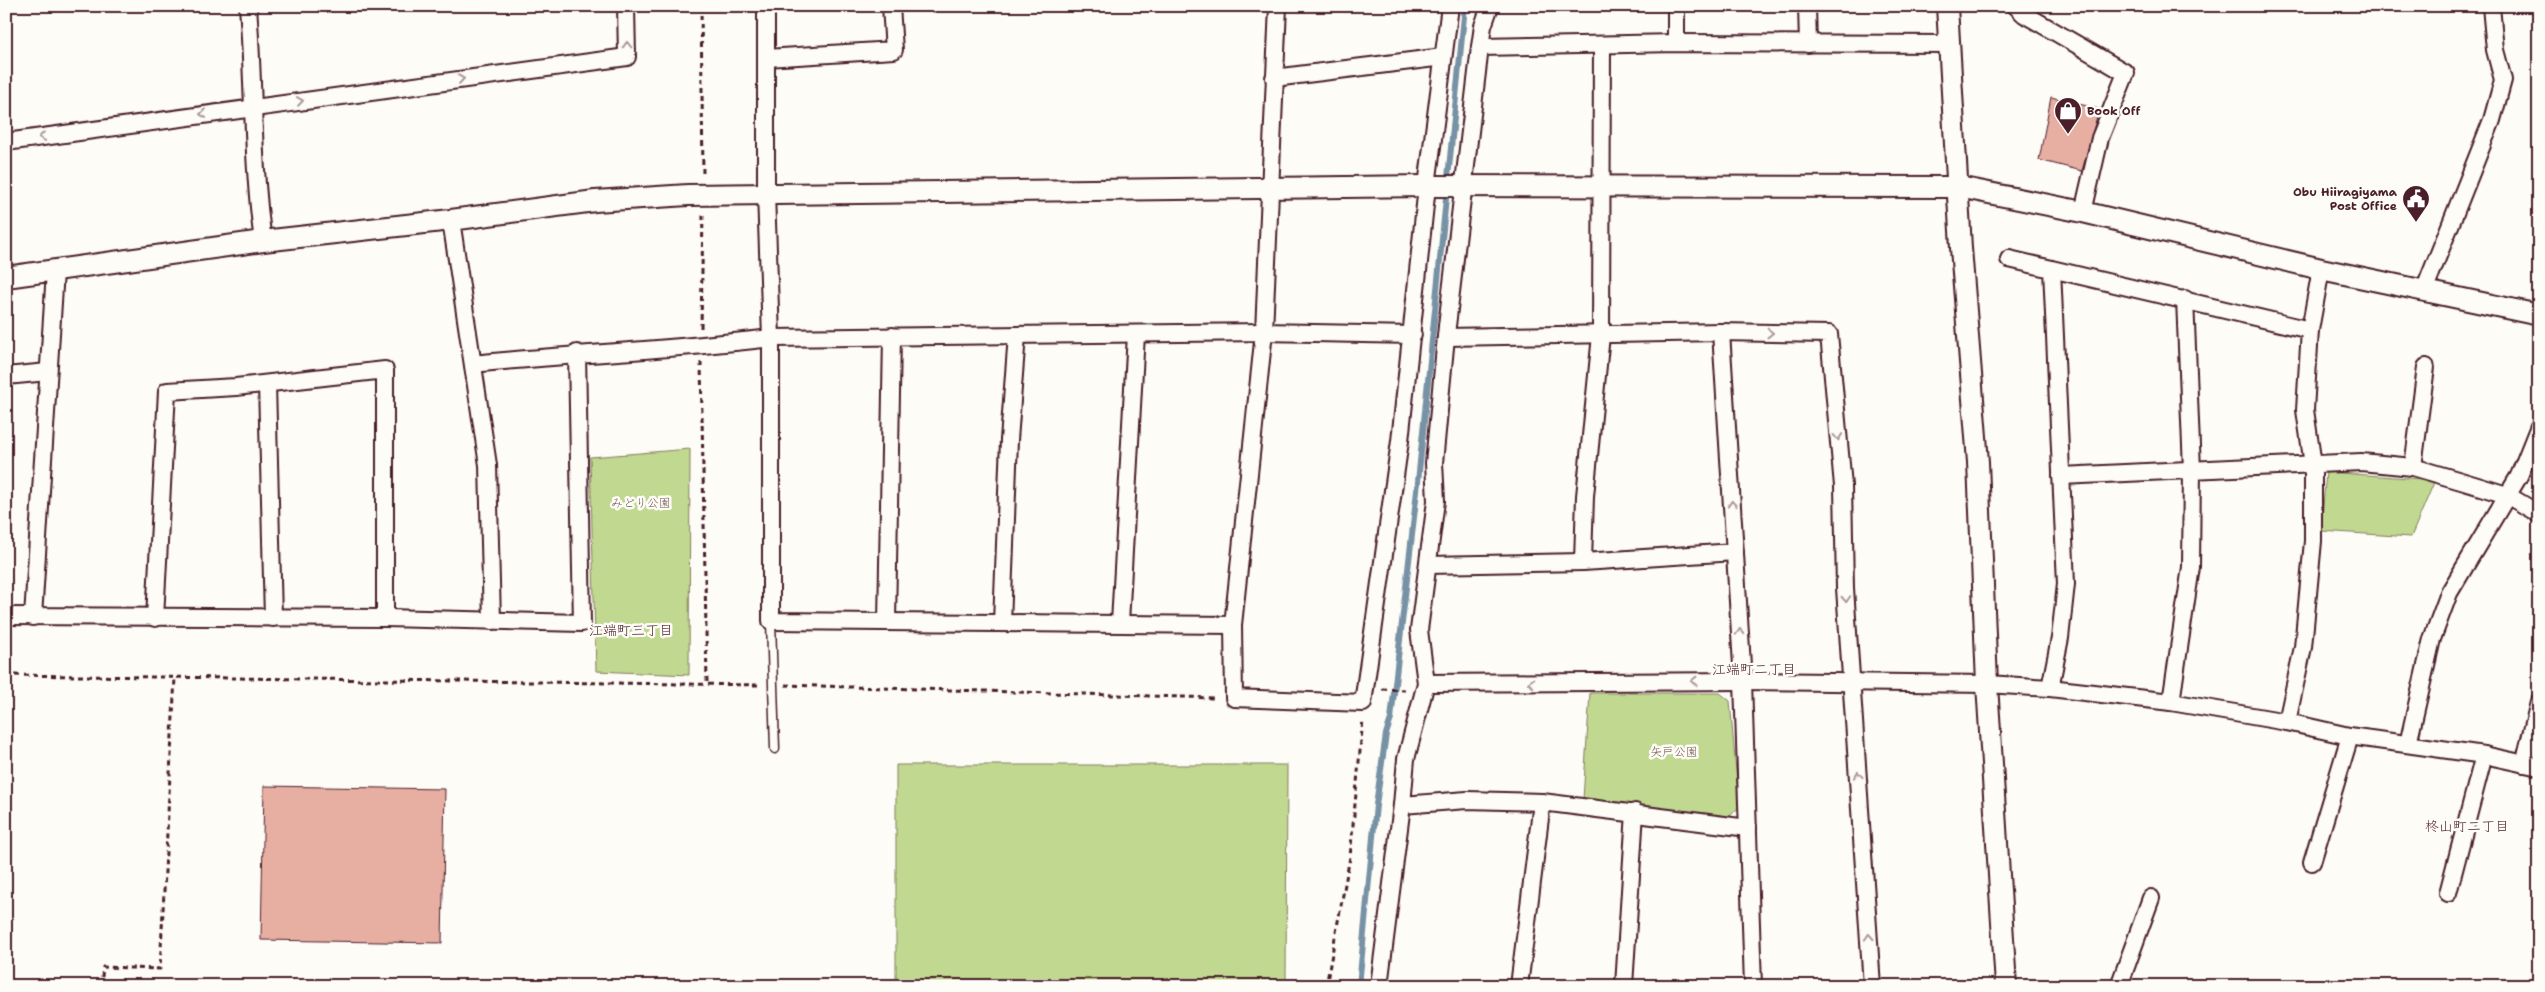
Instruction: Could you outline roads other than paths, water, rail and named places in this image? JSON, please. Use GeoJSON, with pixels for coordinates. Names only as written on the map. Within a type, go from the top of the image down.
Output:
{"type":"FeatureCollection","features":[{"type":"Feature","properties":{"kind":"street"},"geometry":{"type":"LineString","coordinates":[[248,6],[251,108],[263,241]]}},
{"type":"Feature","properties":{"kind":"street"},"geometry":{"type":"LineString","coordinates":[[6,142],[627,56],[626,6]]}},
{"type":"Feature","properties":{"kind":"street"},"geometry":{"type":"LineString","coordinates":[[766,6],[766,193],[771,338],[771,621],[1233,625]]}},
{"type":"Feature","properties":{"kind":"street"},"geometry":{"type":"LineString","coordinates":[[766,58],[894,50],[891,6]]}},
{"type":"Feature","properties":{"kind":"street"},"geometry":{"type":"LineString","coordinates":[[1278,6],[1264,332],[1233,625],[1234,698],[1363,703],[1413,335],[1450,6]]}},
{"type":"Feature","properties":{"kind":"street"},"geometry":{"type":"LineString","coordinates":[[1379,986],[1406,759],[1419,687],[1419,630],[1436,500],[1434,463],[1462,186],[1483,26],[1490,6]]}},
{"type":"Feature","properties":{"kind":"street"},"geometry":{"type":"LineString","coordinates":[[1676,6],[1676,43]]}},
{"type":"Feature","properties":{"kind":"street"},"geometry":{"type":"LineString","coordinates":[[1807,6],[1808,44]]}},
{"type":"Feature","properties":{"kind":"street"},"geometry":{"type":"LineString","coordinates":[[1948,6],[1961,248],[1978,462],[1987,684],[2006,986]]}},
{"type":"Feature","properties":{"kind":"street"},"geometry":{"type":"LineString","coordinates":[[2016,6],[2024,14],[2126,73],[2100,138],[2082,212]]}},
{"type":"Feature","properties":{"kind":"street"},"geometry":{"type":"LineString","coordinates":[[2424,291],[2492,120],[2503,80],[2495,50],[2492,6]]}},
{"type":"Feature","properties":{"kind":"street"},"geometry":{"type":"LineString","coordinates":[[1480,47],[1676,43],[1950,44]]}},
{"type":"Feature","properties":{"kind":"street"},"geometry":{"type":"LineString","coordinates":[[1583,562],[1585,496],[1601,334],[1602,45]]}},
{"type":"Feature","properties":{"kind":"street"},"geometry":{"type":"LineString","coordinates":[[1274,78],[1443,57]]}},
{"type":"Feature","properties":{"kind":"street"},"geometry":{"type":"LineString","coordinates":[[6,277],[263,241],[451,220],[595,201],[766,193],[1269,190],[1462,186],[1959,187],[2082,212],[2322,269],[2539,315]]}},
{"type":"Feature","properties":{"kind":"street"},"geometry":{"type":"LineString","coordinates":[[451,220],[488,465],[492,621]]}},
{"type":"Feature","properties":{"kind":"street"},"geometry":{"type":"LineString","coordinates":[[2050,688],[2060,638],[2066,584],[2052,269],[2010,259],[2310,330]]}},
{"type":"Feature","properties":{"kind":"street"},"geometry":{"type":"LineString","coordinates":[[2287,722],[2303,647],[2312,541],[2313,465],[2305,410],[2310,330],[2322,269]]}},
{"type":"Feature","properties":{"kind":"street"},"geometry":{"type":"LineString","coordinates":[[33,617],[55,270]]}},
{"type":"Feature","properties":{"kind":"street"},"geometry":{"type":"LineString","coordinates":[[2171,702],[2192,567],[2192,470],[2185,299]]}},
{"type":"Feature","properties":{"kind":"street"},"geometry":{"type":"LineString","coordinates":[[473,364],[577,353],[701,346],[771,338],[1264,332],[1413,335]]}},
{"type":"Feature","properties":{"kind":"street"},"geometry":{"type":"LineString","coordinates":[[1446,337],[1721,332],[1829,334],[1842,486],[1851,683],[1872,986]]}},
{"type":"Feature","properties":{"kind":"street"},"geometry":{"type":"LineString","coordinates":[[1721,332],[1743,681],[1753,986]]}},
{"type":"Feature","properties":{"kind":"street"},"geometry":{"type":"LineString","coordinates":[[1002,623],[1009,440],[1017,334]]}},
{"type":"Feature","properties":{"kind":"street"},"geometry":{"type":"LineString","coordinates":[[1120,624],[1136,334]]}},
{"type":"Feature","properties":{"kind":"street"},"geometry":{"type":"LineString","coordinates":[[887,622],[892,336]]}},
{"type":"Feature","properties":{"kind":"street"},"geometry":{"type":"LineString","coordinates":[[6,616],[385,618],[582,623],[577,353]]}},
{"type":"Feature","properties":{"kind":"street"},"geometry":{"type":"LineString","coordinates":[[2413,467],[2426,367]]}},
{"type":"Feature","properties":{"kind":"street"},"geometry":{"type":"LineString","coordinates":[[155,618],[167,391],[267,384],[385,370],[385,618]]}},
{"type":"Feature","properties":{"kind":"street"},"geometry":{"type":"LineString","coordinates":[[6,376],[48,372]]}},
{"type":"Feature","properties":{"kind":"street"},"geometry":{"type":"LineString","coordinates":[[267,384],[273,618]]}},
{"type":"Feature","properties":{"kind":"street"},"geometry":{"type":"LineString","coordinates":[[2408,744],[2432,640],[2449,593],[2519,476],[2539,426]]}},
{"type":"Feature","properties":{"kind":"street"},"geometry":{"type":"LineString","coordinates":[[2061,476],[2361,462],[2413,467],[2507,495],[2539,514]]}},
{"type":"Feature","properties":{"kind":"street"},"geometry":{"type":"LineString","coordinates":[[1428,565],[1583,562],[1735,552]]}},
{"type":"Feature","properties":{"kind":"street"},"geometry":{"type":"LineString","coordinates":[[1419,687],[1743,681],[1987,684],[2050,688],[2171,702],[2287,722],[2350,736],[2484,755],[2531,766],[2539,702]]}},
{"type":"Feature","properties":{"kind":"street"},"geometry":{"type":"LineString","coordinates":[[2312,862],[2350,736]]}},
{"type":"Feature","properties":{"kind":"street"},"geometry":{"type":"LineString","coordinates":[[2448,893],[2484,755]]}},
{"type":"Feature","properties":{"kind":"street"},"geometry":{"type":"LineString","coordinates":[[1402,805],[1467,800],[1542,802],[1635,812],[1748,828]]}},
{"type":"Feature","properties":{"kind":"street"},"geometry":{"type":"LineString","coordinates":[[1519,986],[1542,802]]}},
{"type":"Feature","properties":{"kind":"street"},"geometry":{"type":"LineString","coordinates":[[1624,986],[1635,812]]}},
{"type":"Feature","properties":{"kind":"street"},"geometry":{"type":"LineString","coordinates":[[2118,986],[2151,898]]}},
{"type":"Feature","properties":{"kind":"lane"},"geometry":{"type":"LineString","coordinates":[[771,621],[775,750]]}},
{"type":"Feature","properties":{"kind":"waterway"},"geometry":{"type":"LineString","coordinates":[[1359,986],[1376,805],[1386,734],[1391,719],[1418,482],[1465,6]]}},
{"type":"Feature","properties":{"kind":"place","name":"Book Off"},"geometry":{"type":"Point","coordinates":[2068,135]}},
{"type":"Feature","properties":{"kind":"place","name":"Obu Hiiragiyama Post Office"},"geometry":{"type":"Point","coordinates":[2416,223]}},
{"type":"Feature","properties":{"kind":"district","name":"江端町三丁目"},"geometry":{"type":"Point","coordinates":[631,630]}},
{"type":"Feature","properties":{"kind":"district","name":"江端町二丁目"},"geometry":{"type":"Point","coordinates":[1754,669]}},
{"type":"Feature","properties":{"kind":"district","name":"柊山町二丁目"},"geometry":{"type":"Point","coordinates":[2467,826]}},
{"type":"Feature","properties":{"kind":"park label","name":"みどり公園"},"geometry":{"type":"Point","coordinates":[641,503]}},
{"type":"Feature","properties":{"kind":"park label","name":"矢戸公園"},"geometry":{"type":"Point","coordinates":[1674,752]}}]}
